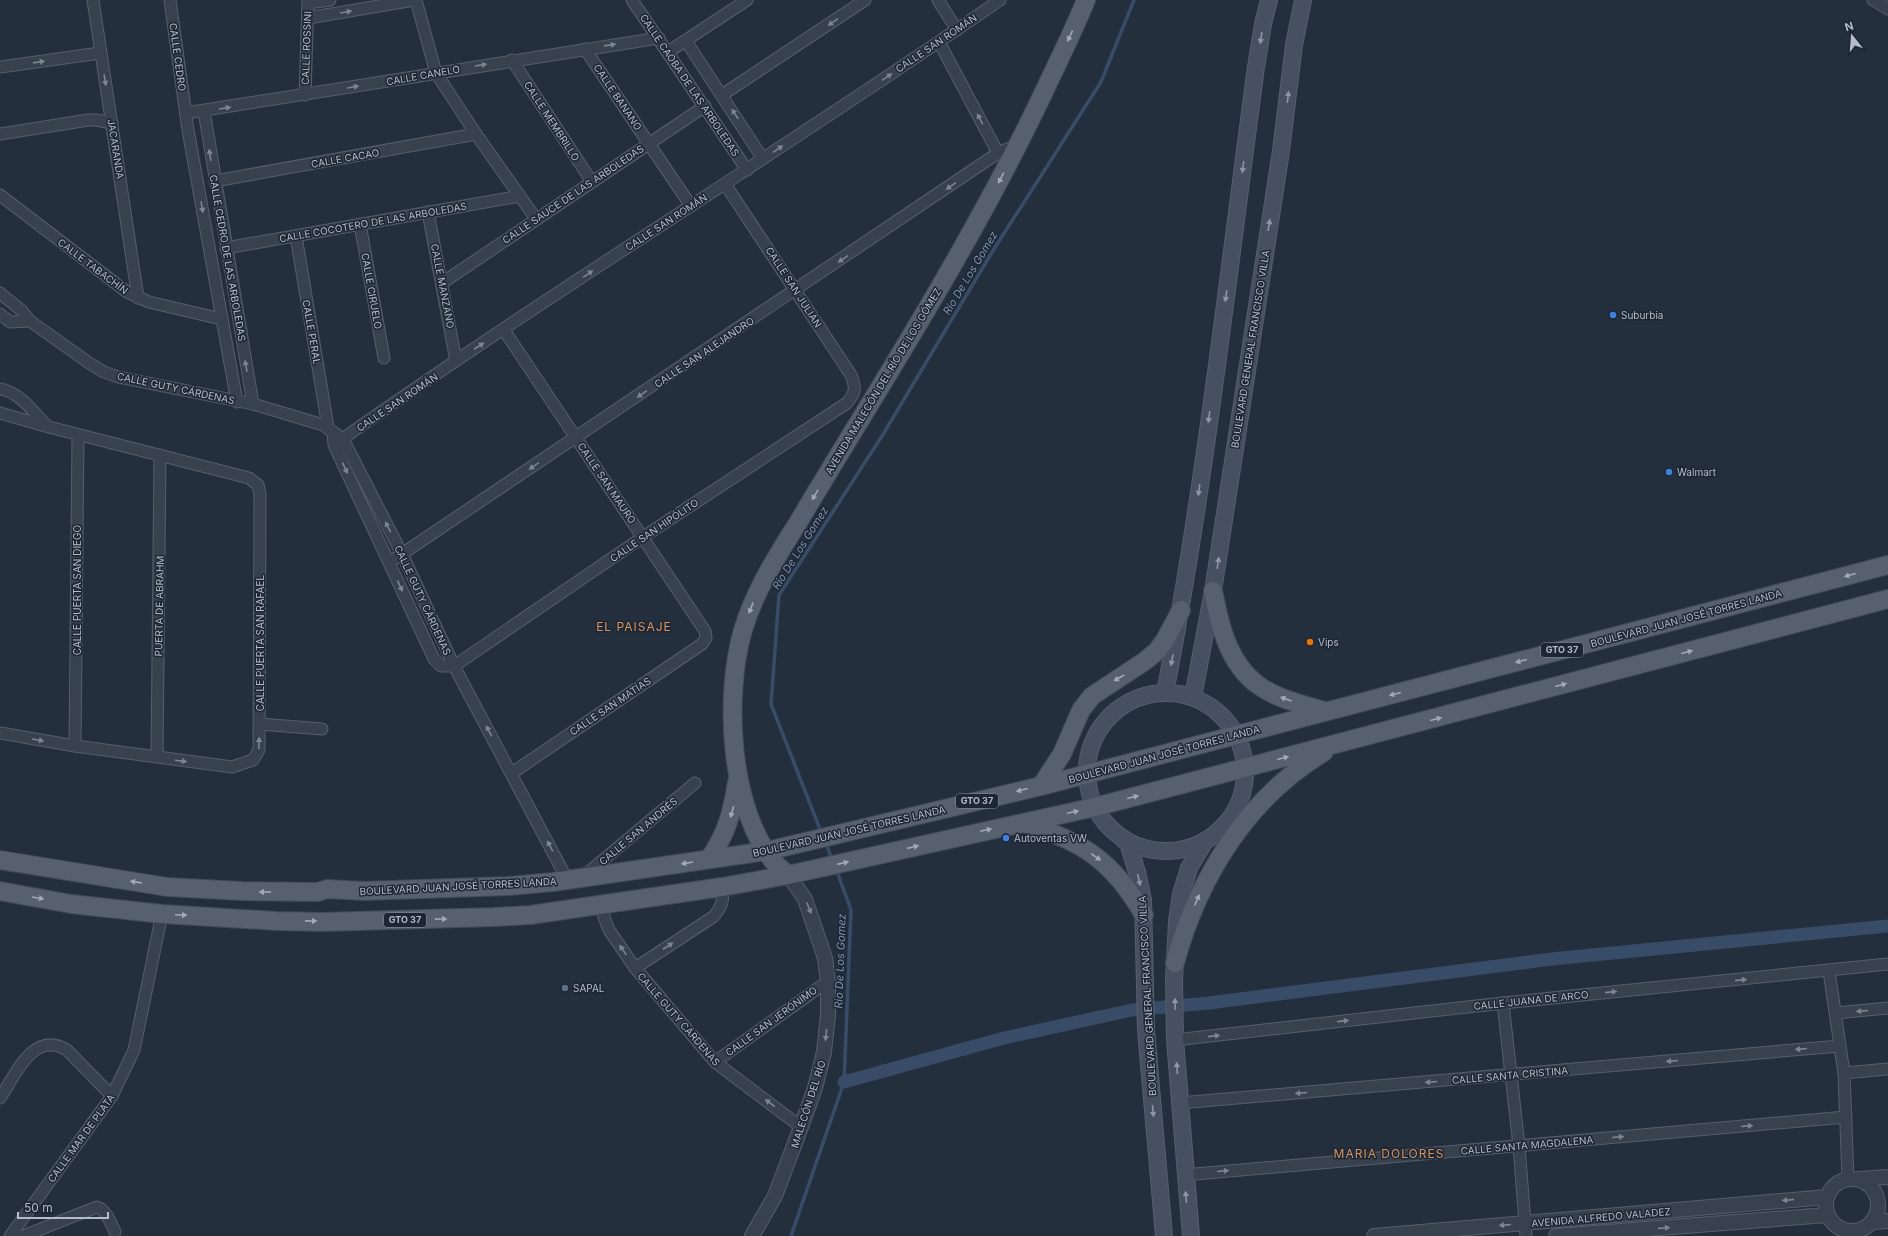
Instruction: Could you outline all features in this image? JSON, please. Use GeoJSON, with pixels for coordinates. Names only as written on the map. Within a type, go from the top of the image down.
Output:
{"type":"FeatureCollection","features":[{"type":"Feature","properties":{"kind":"main road","name":"AVENIDA MALECÓN DEL RÍO DE LOS GÓMEZ"},"geometry":{"type":"LineString","coordinates":[[738,773],[732,719],[734,674],[743,630],[763,579],[910,340],[984,210],[1020,144],[1079,8],[1086,0]]}},
{"type":"Feature","properties":{"kind":"main road"},"geometry":{"type":"LineString","coordinates":[[1165,693],[1181,610],[1214,383],[1256,67],[1263,24],[1269,0]]}},
{"type":"Feature","properties":{"kind":"main road","name":"BOULEVARD GENERAL FRANCISCO VILLA"},"geometry":{"type":"LineString","coordinates":[[1193,697],[1214,592],[1278,166],[1294,45],[1303,0]]}},
{"type":"Feature","properties":{"kind":"main road","name":"BOULEVARD JUAN JOSÉ TORRES LANDA"},"geometry":{"type":"LineString","coordinates":[[0,860],[167,887],[242,891],[318,892],[327,889],[364,891],[509,886],[574,880],[767,851],[1041,786],[1888,565]]}},
{"type":"Feature","properties":{"kind":"main road"},"geometry":{"type":"LineString","coordinates":[[1214,592],[1219,622],[1226,641],[1237,664],[1246,675],[1258,686],[1273,693],[1324,711]]}},
{"type":"Feature","properties":{"kind":"main road","name":"GTO 37"},"geometry":{"type":"LineString","coordinates":[[0,891],[71,904],[162,914],[277,921],[322,922],[507,917],[722,887],[788,876],[1095,807],[1888,599]]}},
{"type":"Feature","properties":{"kind":"main road"},"geometry":{"type":"LineString","coordinates":[[1041,786],[1062,754],[1081,710],[1092,696],[1145,662],[1157,651],[1165,640],[1181,610]]}},
{"type":"Feature","properties":{"kind":"main road"},"geometry":{"type":"LineString","coordinates":[[1165,693],[1193,697],[1204,702],[1218,712],[1230,725],[1236,735],[1242,750],[1245,768],[1243,790],[1235,810],[1222,827],[1204,840],[1192,846],[1166,850],[1141,846],[1118,834],[1105,822],[1095,807],[1088,788],[1088,755],[1095,736],[1112,713],[1137,698],[1165,693]]}},
{"type":"Feature","properties":{"kind":"main road"},"geometry":{"type":"LineString","coordinates":[[1175,972],[1188,921],[1196,901],[1216,862],[1232,838],[1255,810],[1281,784],[1338,743]]}},
{"type":"Feature","properties":{"kind":"main road"},"geometry":{"type":"LineString","coordinates":[[738,773],[750,815],[767,851],[788,876]]}},
{"type":"Feature","properties":{"kind":"main road"},"geometry":{"type":"LineString","coordinates":[[709,860],[724,836],[730,819],[735,802],[738,773]]}},
{"type":"Feature","properties":{"kind":"main road"},"geometry":{"type":"LineString","coordinates":[[1023,823],[1061,836],[1100,860],[1120,878],[1144,915]]}},
{"type":"Feature","properties":{"kind":"main road","name":"BOULEVARD GENERAL FRANCISCO VILLA"},"geometry":{"type":"LineString","coordinates":[[1118,834],[1128,843],[1141,886],[1144,915],[1146,1030],[1164,1236]]}},
{"type":"Feature","properties":{"kind":"main road"},"geometry":{"type":"LineString","coordinates":[[1191,1236],[1184,1175],[1179,1103],[1175,1034],[1175,972],[1177,921],[1181,894],[1192,861],[1204,840]]}},
{"type":"Feature","properties":{"kind":"street","name":"JACARANDA"},"geometry":{"type":"LineString","coordinates":[[93,0],[138,298]]}},
{"type":"Feature","properties":{"kind":"street","name":"CALLE CEDRO"},"geometry":{"type":"LineString","coordinates":[[170,0],[186,113]]}},
{"type":"Feature","properties":{"kind":"street"},"geometry":{"type":"LineString","coordinates":[[308,2],[330,0]]}},
{"type":"Feature","properties":{"kind":"street"},"geometry":{"type":"LineString","coordinates":[[308,18],[415,0],[436,73],[476,134],[536,219]]}},
{"type":"Feature","properties":{"kind":"street","name":"CALLE CAOBA DE LAS ARBOLEDAS"},"geometry":{"type":"LineString","coordinates":[[632,0],[747,170]]}},
{"type":"Feature","properties":{"kind":"street"},"geometry":{"type":"LineString","coordinates":[[668,52],[746,0]]}},
{"type":"Feature","properties":{"kind":"street"},"geometry":{"type":"LineString","coordinates":[[722,95],[865,0]]}},
{"type":"Feature","properties":{"kind":"street"},"geometry":{"type":"LineString","coordinates":[[938,0],[957,30]]}},
{"type":"Feature","properties":{"kind":"street","name":"CALLE SAN ROMÁN"},"geometry":{"type":"LineString","coordinates":[[334,445],[456,361],[747,170],[1000,0]]}},
{"type":"Feature","properties":{"kind":"street"},"geometry":{"type":"LineString","coordinates":[[1873,0],[1888,9]]}},
{"type":"Feature","properties":{"kind":"street","name":"CALLE ROSSINI"},"geometry":{"type":"LineString","coordinates":[[304,95],[308,2]]}},
{"type":"Feature","properties":{"kind":"street","name":"CALLE CANELO"},"geometry":{"type":"LineString","coordinates":[[186,113],[304,95],[585,48],[659,38]]}},
{"type":"Feature","properties":{"kind":"street","name":"CALLE CAOBA DE LAS ARBOLEDAS"},"geometry":{"type":"LineString","coordinates":[[686,41],[763,159]]}},
{"type":"Feature","properties":{"kind":"street"},"geometry":{"type":"LineString","coordinates":[[939,42],[998,153]]}},
{"type":"Feature","properties":{"kind":"street","name":"CALLE BANANO"},"geometry":{"type":"LineString","coordinates":[[585,48],[691,206]]}},
{"type":"Feature","properties":{"kind":"street"},"geometry":{"type":"LineString","coordinates":[[0,67],[100,53]]}},
{"type":"Feature","properties":{"kind":"street","name":"CALLE MEMBRILLO"},"geometry":{"type":"LineString","coordinates":[[512,60],[592,182]]}},
{"type":"Feature","properties":{"kind":"street","name":"CALLE SAUCE DE LAS ARBOLEDAS"},"geometry":{"type":"LineString","coordinates":[[442,283],[705,106]]}},
{"type":"Feature","properties":{"kind":"street","name":"CALLE CEDRO DE LAS ARBOLEDAS"},"geometry":{"type":"LineString","coordinates":[[204,111],[253,404]]}},
{"type":"Feature","properties":{"kind":"street","name":"CALLE CEDRO DE LAS ARBOLEDAS"},"geometry":{"type":"LineString","coordinates":[[186,113],[221,319],[237,402]]}},
{"type":"Feature","properties":{"kind":"street"},"geometry":{"type":"LineString","coordinates":[[0,134],[88,120],[112,123]]}},
{"type":"Feature","properties":{"kind":"street","name":"CALLE CACAO"},"geometry":{"type":"LineString","coordinates":[[215,181],[476,134]]}},
{"type":"Feature","properties":{"kind":"street","name":"CALLE SAN ALEJANDRO"},"geometry":{"type":"LineString","coordinates":[[389,563],[998,153],[1020,144]]}},
{"type":"Feature","properties":{"kind":"street","name":"CALLE SAN JULIÁN"},"geometry":{"type":"LineString","coordinates":[[725,184],[851,375],[854,385],[854,394]]}},
{"type":"Feature","properties":{"kind":"street","name":"CALLE TABACHÍN"},"geometry":{"type":"LineString","coordinates":[[0,195],[127,292],[138,298],[221,319]]}},
{"type":"Feature","properties":{"kind":"street","name":"CALLE COCOTERO DE LAS ARBOLEDAS"},"geometry":{"type":"LineString","coordinates":[[226,248],[520,196]]}},
{"type":"Feature","properties":{"kind":"street","name":"CALLE MANZANO"},"geometry":{"type":"LineString","coordinates":[[428,212],[456,361]]}},
{"type":"Feature","properties":{"kind":"street","name":"CALLE CIRUELO"},"geometry":{"type":"LineString","coordinates":[[360,224],[384,358]]}},
{"type":"Feature","properties":{"kind":"street","name":"CALLE PERAL"},"geometry":{"type":"LineString","coordinates":[[296,236],[330,430]]}},
{"type":"Feature","properties":{"kind":"street","name":"CALLE GUTY CÁRDENAS"},"geometry":{"type":"LineString","coordinates":[[0,293],[22,311],[30,321],[104,372],[118,377],[253,404],[330,430],[343,438],[402,554],[454,666],[512,773],[574,880]]}},
{"type":"Feature","properties":{"kind":"street"},"geometry":{"type":"LineString","coordinates":[[5,323],[22,311]]}},
{"type":"Feature","properties":{"kind":"street"},"geometry":{"type":"LineString","coordinates":[[0,314],[5,323]]}},
{"type":"Feature","properties":{"kind":"street"},"geometry":{"type":"LineString","coordinates":[[5,323],[30,321]]}},
{"type":"Feature","properties":{"kind":"street","name":"CALLE SAN MAURO"},"geometry":{"type":"LineString","coordinates":[[504,330],[705,631],[706,638]]}},
{"type":"Feature","properties":{"kind":"street","name":"CALLE PUERTA SAN RAFAEL"},"geometry":{"type":"LineString","coordinates":[[0,389],[11,391],[19,397],[49,427]]}},
{"type":"Feature","properties":{"kind":"street","name":"CALLE SAN HIPÓLITO"},"geometry":{"type":"LineString","coordinates":[[454,666],[643,537],[847,403],[854,394]]}},
{"type":"Feature","properties":{"kind":"street","name":"CALLE PUERTA SAN RAFAEL"},"geometry":{"type":"LineString","coordinates":[[0,413],[78,435],[250,478],[258,485],[260,494],[260,724],[259,750],[252,760],[232,767],[75,746],[0,733]]}},
{"type":"Feature","properties":{"kind":"street","name":"CALLE GUTY CÁRDENAS"},"geometry":{"type":"LineString","coordinates":[[330,430],[334,445],[434,659],[441,666],[454,666]]}},
{"type":"Feature","properties":{"kind":"street","name":"CALLE PUERTA SAN DIEGO"},"geometry":{"type":"LineString","coordinates":[[75,746],[78,435]]}},
{"type":"Feature","properties":{"kind":"street","name":"PUERTA DE ABRAHM"},"geometry":{"type":"LineString","coordinates":[[157,757],[160,455]]}},
{"type":"Feature","properties":{"kind":"street","name":"CALLE SAN MATÍAS"},"geometry":{"type":"LineString","coordinates":[[512,773],[702,644],[706,638]]}},
{"type":"Feature","properties":{"kind":"street"},"geometry":{"type":"LineString","coordinates":[[260,724],[322,729]]}},
{"type":"Feature","properties":{"kind":"street","name":"CALLE SAN ANDRÉS"},"geometry":{"type":"LineString","coordinates":[[574,880],[696,783]]}},
{"type":"Feature","properties":{"kind":"street","name":"MALECÓN DEL RÍO"},"geometry":{"type":"LineString","coordinates":[[752,1236],[775,1196],[815,1088],[824,1052],[828,1015],[828,980],[825,958],[813,918],[805,899],[788,876]]}},
{"type":"Feature","properties":{"kind":"street"},"geometry":{"type":"LineString","coordinates":[[635,968],[713,917],[722,906],[724,897],[722,887]]}},
{"type":"Feature","properties":{"kind":"street","name":"CALLE GUTY CÁRDENAS"},"geometry":{"type":"LineString","coordinates":[[602,904],[604,917],[609,930],[635,968],[715,1062],[801,1127]]}},
{"type":"Feature","properties":{"kind":"street","name":"CALLE MAR DE PLATA"},"geometry":{"type":"LineString","coordinates":[[10,1236],[112,1096],[134,1050],[162,914]]}},
{"type":"Feature","properties":{"kind":"street","name":"CALLE JUANA DE ARCO"},"geometry":{"type":"LineString","coordinates":[[1175,1034],[1829,971],[1888,964]]}},
{"type":"Feature","properties":{"kind":"street"},"geometry":{"type":"LineString","coordinates":[[1829,971],[1844,1073],[1846,1117],[1854,1179]]}},
{"type":"Feature","properties":{"kind":"street","name":"CALLE SAN JERÓNIMO"},"geometry":{"type":"LineString","coordinates":[[715,1062],[828,980]]}},
{"type":"Feature","properties":{"kind":"street"},"geometry":{"type":"LineString","coordinates":[[1502,1003],[1519,1146],[1526,1230]]}},
{"type":"Feature","properties":{"kind":"street"},"geometry":{"type":"LineString","coordinates":[[1836,1013],[1888,1008]]}},
{"type":"Feature","properties":{"kind":"street"},"geometry":{"type":"LineString","coordinates":[[0,1098],[27,1057],[35,1049],[45,1044],[58,1044],[67,1050],[112,1096]]}},
{"type":"Feature","properties":{"kind":"street","name":"CALLE SANTA CRISTINA"},"geometry":{"type":"LineString","coordinates":[[1179,1103],[1840,1046]]}},
{"type":"Feature","properties":{"kind":"street"},"geometry":{"type":"LineString","coordinates":[[1844,1073],[1888,1069]]}},
{"type":"Feature","properties":{"kind":"street","name":"CALLE SANTA MAGDALENA"},"geometry":{"type":"LineString","coordinates":[[1184,1175],[1846,1117]]}},
{"type":"Feature","properties":{"kind":"street"},"geometry":{"type":"LineString","coordinates":[[1854,1179],[1867,1183],[1874,1189],[1878,1196],[1879,1205],[1878,1214],[1873,1222],[1865,1229],[1855,1234],[1838,1227],[1827,1215],[1827,1197],[1835,1185],[1854,1179],[1888,1177]]}},
{"type":"Feature","properties":{"kind":"street","name":"AVENIDA ALFREDO VALADEZ"},"geometry":{"type":"LineString","coordinates":[[1374,1236],[1526,1230],[1827,1197]]}},
{"type":"Feature","properties":{"kind":"street"},"geometry":{"type":"LineString","coordinates":[[23,1236],[97,1207],[106,1213],[115,1232]]}},
{"type":"Feature","properties":{"kind":"street","name":"AVENIDA ALFREDO VALADEZ"},"geometry":{"type":"LineString","coordinates":[[1556,1236],[1827,1215]]}},
{"type":"Feature","properties":{"kind":"street"},"geometry":{"type":"LineString","coordinates":[[1873,1222],[1888,1221]]}},
{"type":"Feature","properties":{"kind":"waterway","name":"Rio De Los Gomez"},"geometry":{"type":"LineString","coordinates":[[821,832],[771,704],[779,595],[882,436],[994,249],[1101,82],[1134,0]]}},
{"type":"Feature","properties":{"kind":"waterway","name":"Rio De Los Gomez"},"geometry":{"type":"LineString","coordinates":[[826,843],[832,860]]}},
{"type":"Feature","properties":{"kind":"waterway","name":"Rio De Los Gomez"},"geometry":{"type":"LineString","coordinates":[[791,1236],[844,1082],[851,910],[836,869]]}},
{"type":"Feature","properties":{"kind":"waterway"},"geometry":{"type":"LineString","coordinates":[[844,1082],[1004,1038],[1132,1010],[1209,1003],[1552,959],[1888,926]]}},
{"type":"Feature","properties":{"kind":"place","name":"Suburbia"},"geometry":{"type":"Point","coordinates":[1613,315]}},
{"type":"Feature","properties":{"kind":"place","name":"Walmart"},"geometry":{"type":"Point","coordinates":[1669,472]}},
{"type":"Feature","properties":{"kind":"place","name":"Vips"},"geometry":{"type":"Point","coordinates":[1310,642]}},
{"type":"Feature","properties":{"kind":"place","name":"Autoventas VW"},"geometry":{"type":"Point","coordinates":[1006,838]}},
{"type":"Feature","properties":{"kind":"place","name":"SAPAL"},"geometry":{"type":"Point","coordinates":[565,988]}},
{"type":"Feature","properties":{"kind":"district","name":"EL PAISAJE"},"geometry":{"type":"Point","coordinates":[634,627]}},
{"type":"Feature","properties":{"kind":"district","name":"MARIA DOLORES"},"geometry":{"type":"Point","coordinates":[1389,1154]}}]}
